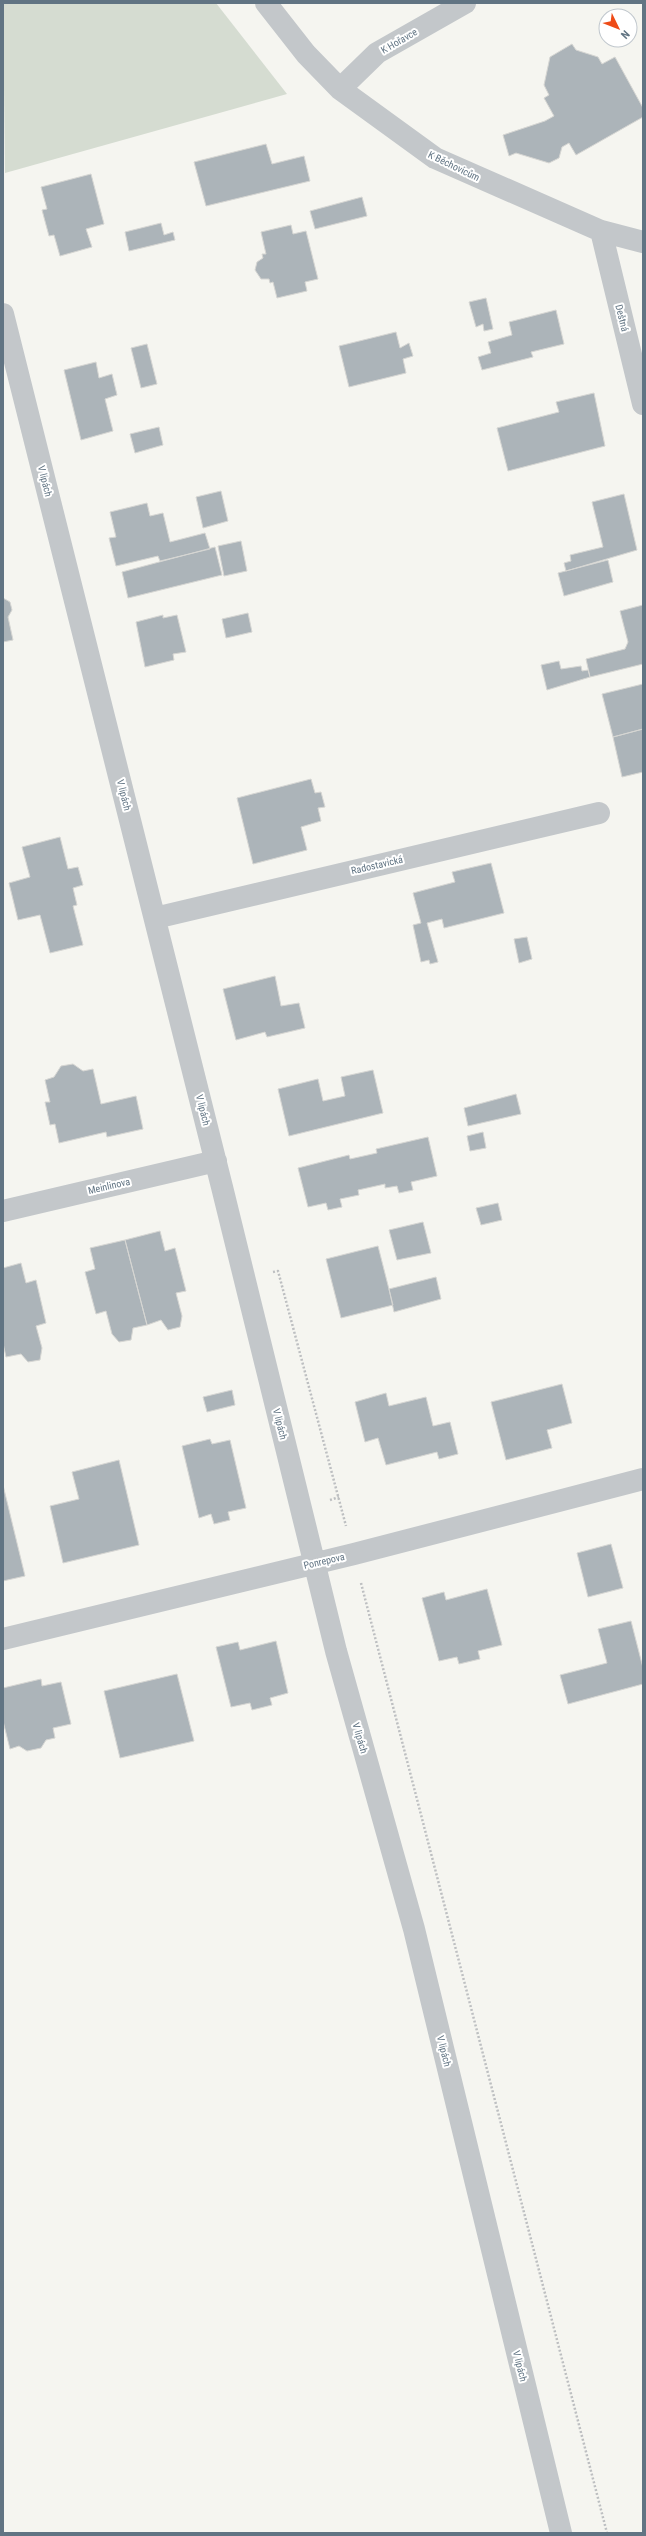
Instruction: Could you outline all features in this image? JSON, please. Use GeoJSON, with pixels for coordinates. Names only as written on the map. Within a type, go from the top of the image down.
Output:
{"type":"FeatureCollection","features":[{"type":"Feature","properties":{"kind":"street","name":"K Běchovicům"},"geometry":{"type":"LineString","coordinates":[[266,3],[306,54],[340,89],[435,158],[601,231],[643,242]]}},
{"type":"Feature","properties":{"kind":"street","name":"K Hořavce"},"geometry":{"type":"LineString","coordinates":[[340,89],[377,53],[465,3]]}},
{"type":"Feature","properties":{"kind":"street","name":"Deštná"},"geometry":{"type":"LineString","coordinates":[[601,231],[643,404]]}},
{"type":"Feature","properties":{"kind":"street","name":"V lipách"},"geometry":{"type":"LineString","coordinates":[[3,314],[216,1161],[314,1563],[342,1673],[414,1929],[561,2533]]}},
{"type":"Feature","properties":{"kind":"street","name":"Radostavická"},"geometry":{"type":"LineString","coordinates":[[155,918],[599,813]]}},
{"type":"Feature","properties":{"kind":"street","name":"Meinlinova"},"geometry":{"type":"LineString","coordinates":[[3,1211],[216,1161]]}},
{"type":"Feature","properties":{"kind":"street","name":"Ponrepova"},"geometry":{"type":"LineString","coordinates":[[3,1639],[354,1554],[643,1479]]}},
{"type":"Feature","properties":{"kind":"path"},"geometry":{"type":"LineString","coordinates":[[245,1279],[278,1271],[354,1554],[607,2533]]}},
{"type":"Feature","properties":{"kind":"shaded area"},"geometry":{"type":"Polygon","coordinates":[[[3,3],[216,3],[287,94],[5,173],[3,3]]]}},
{"type":"Feature","properties":{"kind":"building"},"geometry":{"type":"Polygon","coordinates":[[[572,44],[576,50],[598,57],[602,64],[615,57],[643,108],[643,117],[576,155],[569,143],[562,147],[559,158],[549,163],[516,153],[509,156],[503,135],[545,121],[554,116],[544,98],[549,95],[544,85],[550,57],[572,44]]]}},
{"type":"Feature","properties":{"kind":"building"},"geometry":{"type":"Polygon","coordinates":[[[266,144],[272,164],[304,156],[310,181],[206,206],[194,162],[266,144]]]}},
{"type":"Feature","properties":{"kind":"building"},"geometry":{"type":"Polygon","coordinates":[[[91,174],[104,224],[86,229],[92,247],[60,256],[54,235],[49,236],[42,210],[47,209],[41,187],[91,174]]]}},
{"type":"Feature","properties":{"kind":"building"},"geometry":{"type":"Polygon","coordinates":[[[362,197],[367,216],[315,229],[310,211],[362,197]]]}},
{"type":"Feature","properties":{"kind":"building"},"geometry":{"type":"Polygon","coordinates":[[[161,223],[164,235],[173,232],[175,240],[129,251],[125,232],[161,223]]]}},
{"type":"Feature","properties":{"kind":"building"},"geometry":{"type":"Polygon","coordinates":[[[291,225],[293,234],[306,231],[318,279],[305,282],[307,291],[277,298],[273,282],[270,283],[269,279],[261,279],[255,270],[257,262],[263,258],[262,254],[266,254],[261,232],[291,225]]]}},
{"type":"Feature","properties":{"kind":"building"},"geometry":{"type":"Polygon","coordinates":[[[486,298],[493,329],[484,331],[483,324],[476,327],[469,302],[486,298]]]}},
{"type":"Feature","properties":{"kind":"building"},"geometry":{"type":"Polygon","coordinates":[[[556,310],[564,344],[531,352],[533,357],[482,370],[478,357],[491,353],[488,342],[512,335],[509,322],[556,310]]]}},
{"type":"Feature","properties":{"kind":"building"},"geometry":{"type":"Polygon","coordinates":[[[396,332],[400,348],[409,343],[413,356],[403,359],[406,373],[349,387],[339,346],[396,332]]]}},
{"type":"Feature","properties":{"kind":"building"},"geometry":{"type":"Polygon","coordinates":[[[147,344],[157,384],[141,388],[131,348],[147,344]]]}},
{"type":"Feature","properties":{"kind":"building"},"geometry":{"type":"Polygon","coordinates":[[[96,362],[99,378],[112,374],[117,395],[105,399],[113,431],[81,440],[64,370],[96,362]]]}},
{"type":"Feature","properties":{"kind":"building"},"geometry":{"type":"Polygon","coordinates":[[[594,393],[605,446],[508,471],[497,428],[559,412],[556,402],[594,393]]]}},
{"type":"Feature","properties":{"kind":"building"},"geometry":{"type":"Polygon","coordinates":[[[159,427],[163,445],[135,453],[130,434],[159,427]]]}},
{"type":"Feature","properties":{"kind":"building"},"geometry":{"type":"Polygon","coordinates":[[[221,491],[228,521],[203,528],[196,497],[221,491]]]}},
{"type":"Feature","properties":{"kind":"building"},"geometry":{"type":"Polygon","coordinates":[[[624,494],[637,550],[566,571],[564,563],[571,561],[570,555],[603,547],[592,502],[624,494]]]}},
{"type":"Feature","properties":{"kind":"building"},"geometry":{"type":"Polygon","coordinates":[[[147,503],[150,516],[163,513],[170,542],[205,533],[210,549],[160,561],[158,556],[116,566],[109,538],[116,537],[110,512],[147,503]]]}},
{"type":"Feature","properties":{"kind":"building"},"geometry":{"type":"Polygon","coordinates":[[[241,541],[247,571],[224,576],[218,546],[241,541]]]}},
{"type":"Feature","properties":{"kind":"building"},"geometry":{"type":"Polygon","coordinates":[[[215,547],[222,575],[128,598],[122,572],[215,547]]]}},
{"type":"Feature","properties":{"kind":"building"},"geometry":{"type":"Polygon","coordinates":[[[608,560],[613,582],[564,596],[558,573],[608,560]]]}},
{"type":"Feature","properties":{"kind":"building"},"geometry":{"type":"Polygon","coordinates":[[[3,598],[10,602],[12,610],[8,617],[13,640],[3,642],[3,598]]]}},
{"type":"Feature","properties":{"kind":"building"},"geometry":{"type":"Polygon","coordinates":[[[643,605],[643,664],[590,677],[586,659],[625,649],[628,642],[620,611],[643,605]]]}},
{"type":"Feature","properties":{"kind":"building"},"geometry":{"type":"Polygon","coordinates":[[[248,613],[252,632],[226,638],[222,619],[248,613]]]}},
{"type":"Feature","properties":{"kind":"building"},"geometry":{"type":"Polygon","coordinates":[[[163,615],[163,618],[177,615],[186,652],[173,654],[174,660],[145,667],[136,622],[163,615]]]}},
{"type":"Feature","properties":{"kind":"building"},"geometry":{"type":"Polygon","coordinates":[[[559,661],[561,669],[581,666],[582,671],[588,670],[590,677],[547,690],[541,665],[559,661]]]}},
{"type":"Feature","properties":{"kind":"building"},"geometry":{"type":"Polygon","coordinates":[[[643,684],[643,729],[613,737],[602,694],[643,684]]]}},
{"type":"Feature","properties":{"kind":"building"},"geometry":{"type":"Polygon","coordinates":[[[643,729],[643,772],[622,777],[613,737],[643,729]]]}},
{"type":"Feature","properties":{"kind":"building"},"geometry":{"type":"Polygon","coordinates":[[[311,779],[315,793],[321,792],[325,807],[318,808],[321,821],[301,827],[307,850],[253,864],[237,798],[311,779]]]}},
{"type":"Feature","properties":{"kind":"building"},"geometry":{"type":"Polygon","coordinates":[[[60,837],[68,869],[78,867],[83,885],[73,888],[77,905],[73,906],[83,945],[50,953],[40,915],[18,920],[9,883],[30,877],[22,847],[60,837]]]}},
{"type":"Feature","properties":{"kind":"building"},"geometry":{"type":"Polygon","coordinates":[[[491,863],[504,913],[444,928],[442,919],[427,923],[438,962],[430,964],[429,960],[421,962],[413,925],[421,923],[413,893],[455,882],[452,872],[491,863]]]}},
{"type":"Feature","properties":{"kind":"building"},"geometry":{"type":"Polygon","coordinates":[[[527,937],[532,959],[519,963],[514,939],[527,937]]]}},
{"type":"Feature","properties":{"kind":"building"},"geometry":{"type":"Polygon","coordinates":[[[275,976],[281,1006],[299,1003],[305,1028],[267,1037],[265,1032],[236,1040],[223,989],[275,976]]]}},
{"type":"Feature","properties":{"kind":"building"},"geometry":{"type":"Polygon","coordinates":[[[73,1064],[83,1071],[93,1069],[101,1104],[136,1096],[143,1129],[107,1137],[106,1132],[59,1143],[55,1124],[50,1125],[45,1102],[50,1102],[45,1080],[54,1077],[61,1066],[73,1064]]]}},
{"type":"Feature","properties":{"kind":"building"},"geometry":{"type":"Polygon","coordinates":[[[373,1070],[383,1113],[289,1136],[278,1089],[318,1079],[323,1101],[345,1096],[341,1077],[373,1070]]]}},
{"type":"Feature","properties":{"kind":"building"},"geometry":{"type":"Polygon","coordinates":[[[516,1094],[521,1114],[468,1126],[464,1108],[516,1094]]]}},
{"type":"Feature","properties":{"kind":"building"},"geometry":{"type":"Polygon","coordinates":[[[483,1132],[486,1148],[470,1151],[467,1136],[483,1132]]]}},
{"type":"Feature","properties":{"kind":"building"},"geometry":{"type":"Polygon","coordinates":[[[428,1137],[437,1176],[411,1182],[413,1190],[399,1193],[397,1186],[385,1188],[385,1184],[358,1190],[359,1195],[340,1199],[342,1207],[328,1210],[326,1203],[308,1207],[298,1168],[349,1155],[350,1159],[377,1153],[376,1149],[428,1137]]]}},
{"type":"Feature","properties":{"kind":"building"},"geometry":{"type":"Polygon","coordinates":[[[498,1203],[502,1220],[481,1225],[476,1208],[498,1203]]]}},
{"type":"Feature","properties":{"kind":"building"},"geometry":{"type":"Polygon","coordinates":[[[423,1222],[431,1253],[397,1260],[389,1230],[423,1222]]]}},
{"type":"Feature","properties":{"kind":"building"},"geometry":{"type":"Polygon","coordinates":[[[160,1231],[165,1251],[175,1248],[186,1291],[176,1293],[182,1316],[180,1327],[168,1330],[161,1320],[147,1325],[125,1240],[160,1231]]]}},
{"type":"Feature","properties":{"kind":"building"},"geometry":{"type":"Polygon","coordinates":[[[125,1240],[147,1325],[133,1328],[131,1340],[119,1342],[112,1334],[106,1311],[96,1314],[85,1272],[95,1269],[90,1248],[125,1240]]]}},
{"type":"Feature","properties":{"kind":"building"},"geometry":{"type":"Polygon","coordinates":[[[378,1246],[393,1305],[341,1318],[326,1259],[378,1246]]]}},
{"type":"Feature","properties":{"kind":"building"},"geometry":{"type":"Polygon","coordinates":[[[21,1263],[26,1283],[36,1280],[46,1323],[36,1326],[42,1348],[40,1360],[28,1362],[21,1354],[6,1357],[3,1343],[3,1268],[21,1263]]]}},
{"type":"Feature","properties":{"kind":"building"},"geometry":{"type":"Polygon","coordinates":[[[436,1277],[441,1299],[394,1312],[389,1289],[436,1277]]]}},
{"type":"Feature","properties":{"kind":"building"},"geometry":{"type":"Polygon","coordinates":[[[562,1384],[572,1423],[547,1430],[552,1448],[506,1460],[491,1402],[562,1384]]]}},
{"type":"Feature","properties":{"kind":"building"},"geometry":{"type":"Polygon","coordinates":[[[232,1390],[235,1405],[207,1412],[203,1397],[232,1390]]]}},
{"type":"Feature","properties":{"kind":"building"},"geometry":{"type":"Polygon","coordinates":[[[386,1393],[389,1406],[426,1397],[433,1426],[450,1422],[458,1454],[439,1459],[437,1452],[386,1465],[378,1438],[365,1442],[355,1402],[386,1393]]]}},
{"type":"Feature","properties":{"kind":"building"},"geometry":{"type":"Polygon","coordinates":[[[210,1439],[212,1444],[230,1440],[246,1508],[228,1512],[230,1520],[214,1524],[211,1514],[199,1518],[182,1446],[210,1439]]]}},
{"type":"Feature","properties":{"kind":"building"},"geometry":{"type":"Polygon","coordinates":[[[119,1460],[139,1545],[63,1563],[50,1506],[79,1499],[72,1472],[119,1460]]]}},
{"type":"Feature","properties":{"kind":"building"},"geometry":{"type":"Polygon","coordinates":[[[3,1485],[25,1576],[3,1581],[3,1485]]]}},
{"type":"Feature","properties":{"kind":"building"},"geometry":{"type":"Polygon","coordinates":[[[611,1544],[623,1588],[588,1597],[577,1553],[611,1544]]]}},
{"type":"Feature","properties":{"kind":"building"},"geometry":{"type":"Polygon","coordinates":[[[487,1589],[502,1645],[478,1651],[480,1659],[459,1664],[457,1657],[439,1661],[422,1598],[444,1592],[446,1600],[487,1589]]]}},
{"type":"Feature","properties":{"kind":"building"},"geometry":{"type":"Polygon","coordinates":[[[631,1621],[643,1668],[643,1684],[568,1704],[560,1675],[607,1663],[598,1629],[631,1621]]]}},
{"type":"Feature","properties":{"kind":"building"},"geometry":{"type":"Polygon","coordinates":[[[276,1641],[288,1693],[270,1698],[272,1705],[252,1710],[250,1703],[231,1707],[216,1647],[238,1642],[240,1650],[276,1641]]]}},
{"type":"Feature","properties":{"kind":"building"},"geometry":{"type":"Polygon","coordinates":[[[177,1674],[194,1741],[120,1758],[104,1691],[177,1674]]]}},
{"type":"Feature","properties":{"kind":"building"},"geometry":{"type":"Polygon","coordinates":[[[41,1679],[42,1686],[61,1682],[71,1724],[53,1728],[55,1738],[46,1740],[41,1748],[27,1751],[19,1746],[10,1749],[3,1721],[3,1688],[41,1679]]]}}]}
